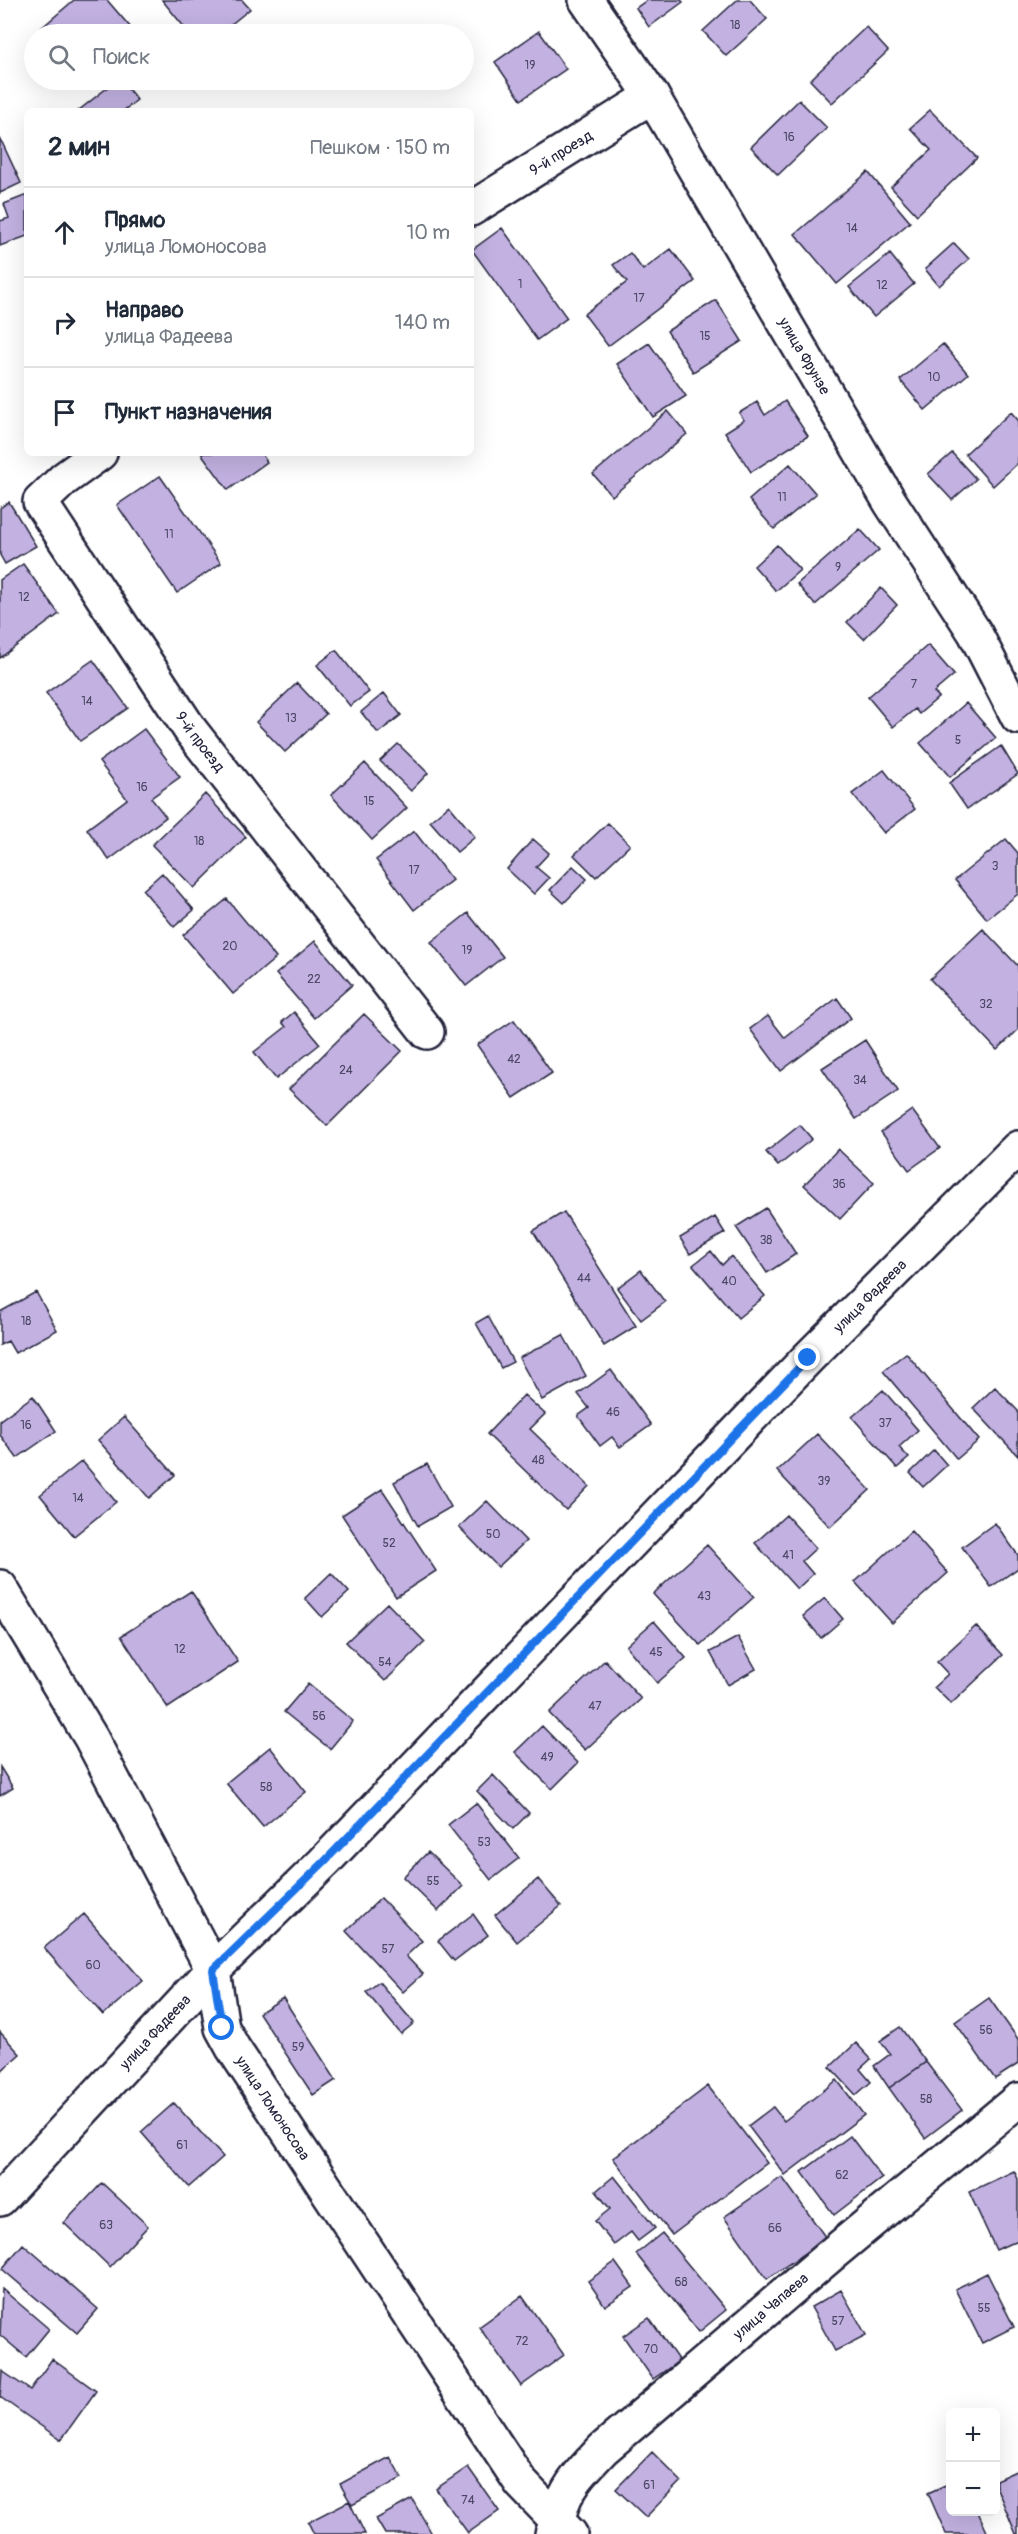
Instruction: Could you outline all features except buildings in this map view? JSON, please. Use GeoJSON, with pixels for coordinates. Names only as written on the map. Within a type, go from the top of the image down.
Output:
{"type":"FeatureCollection","features":[{"type":"Feature","properties":{"kind":"street","name":"улица Фрунзе"},"geometry":{"type":"LineString","coordinates":[[586,0],[652,96],[890,502],[975,633],[1018,717]]}},
{"type":"Feature","properties":{"kind":"street","name":"9-й проезд"},"geometry":{"type":"LineString","coordinates":[[474,207],[652,96]]}},
{"type":"Feature","properties":{"kind":"street","name":"9-й проезд"},"geometry":{"type":"LineString","coordinates":[[96,456],[64,479],[40,502],[191,731],[427,1032]]}},
{"type":"Feature","properties":{"kind":"street","name":"улица Фадеева"},"geometry":{"type":"LineString","coordinates":[[0,2199],[213,1970],[324,1862],[808,1358],[1018,1148]]}},
{"type":"Feature","properties":{"kind":"street","name":"улица Ломоносова"},"geometry":{"type":"LineString","coordinates":[[0,1587],[91,1738],[213,1970],[222,2028],[233,2048],[521,2483],[560,2530]]}},
{"type":"Feature","properties":{"kind":"street","name":"улица Чапаева"},"geometry":{"type":"LineString","coordinates":[[560,2530],[563,2502],[576,2478],[603,2448],[814,2268],[1018,2100]]}},
{"type":"Feature","properties":{"kind":"route"},"geometry":{"type":"LineString","coordinates":[[222,2028],[213,1970],[324,1862],[808,1358]]}}]}
